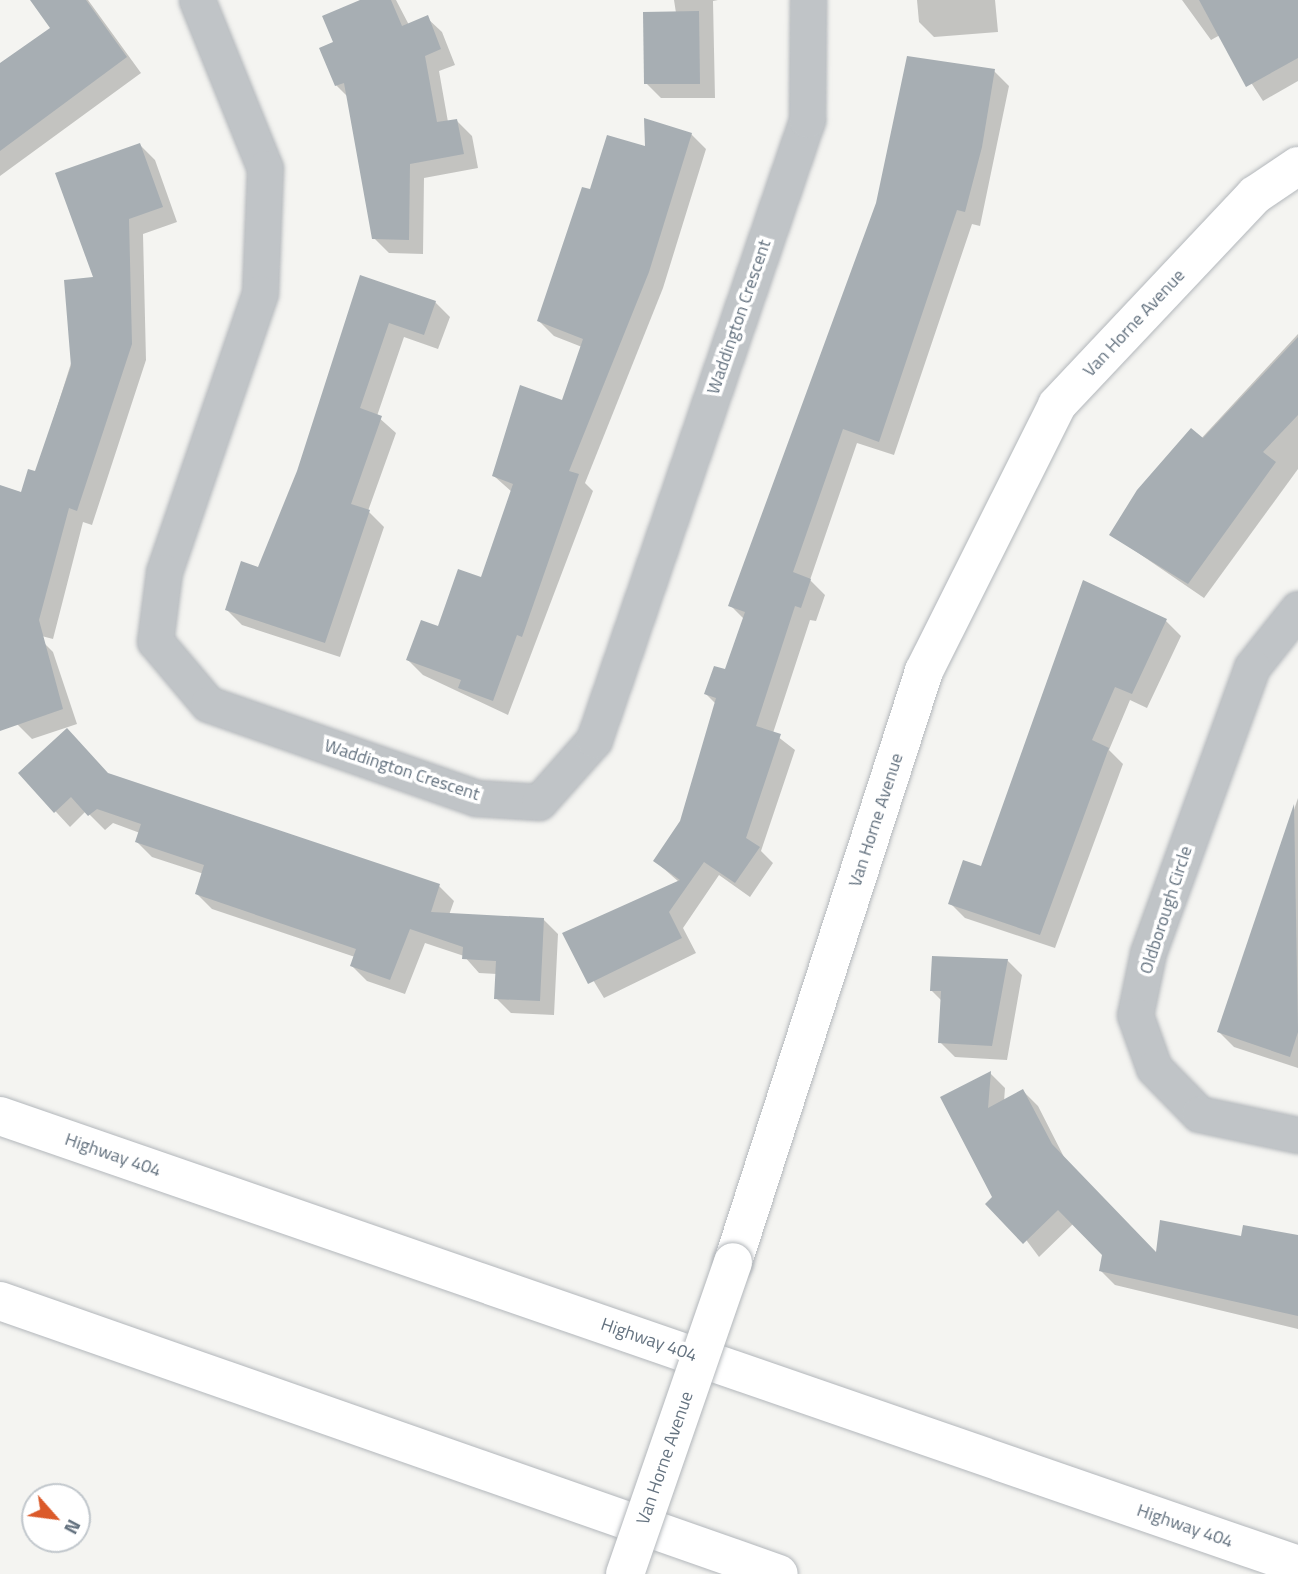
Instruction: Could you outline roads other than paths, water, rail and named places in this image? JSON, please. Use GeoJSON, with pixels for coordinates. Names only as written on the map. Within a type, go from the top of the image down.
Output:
{"type":"FeatureCollection","features":[{"type":"Feature","properties":{"kind":"main road","name":"Van Horne Avenue"},"geometry":{"type":"LineString","coordinates":[[625,1574],[733,1262],[924,671],[1057,405],[1255,195],[1298,166]]}},
{"type":"Feature","properties":{"kind":"main road","name":"Highway 404"},"geometry":{"type":"LineString","coordinates":[[0,1116],[1298,1565]]}},
{"type":"Feature","properties":{"kind":"main road"},"geometry":{"type":"LineString","coordinates":[[0,1301],[779,1574]]}},
{"type":"Feature","properties":{"kind":"street","name":"Waddington Crescent"},"geometry":{"type":"LineString","coordinates":[[197,0],[265,168],[260,293],[164,572],[155,641],[208,704],[477,799],[539,802],[594,740],[807,120],[808,0]]}},
{"type":"Feature","properties":{"kind":"street","name":"Oldborough Circle"},"geometry":{"type":"LineString","coordinates":[[1298,609],[1252,667],[1148,953],[1135,1015],[1154,1068],[1199,1114],[1298,1135]]}}]}
